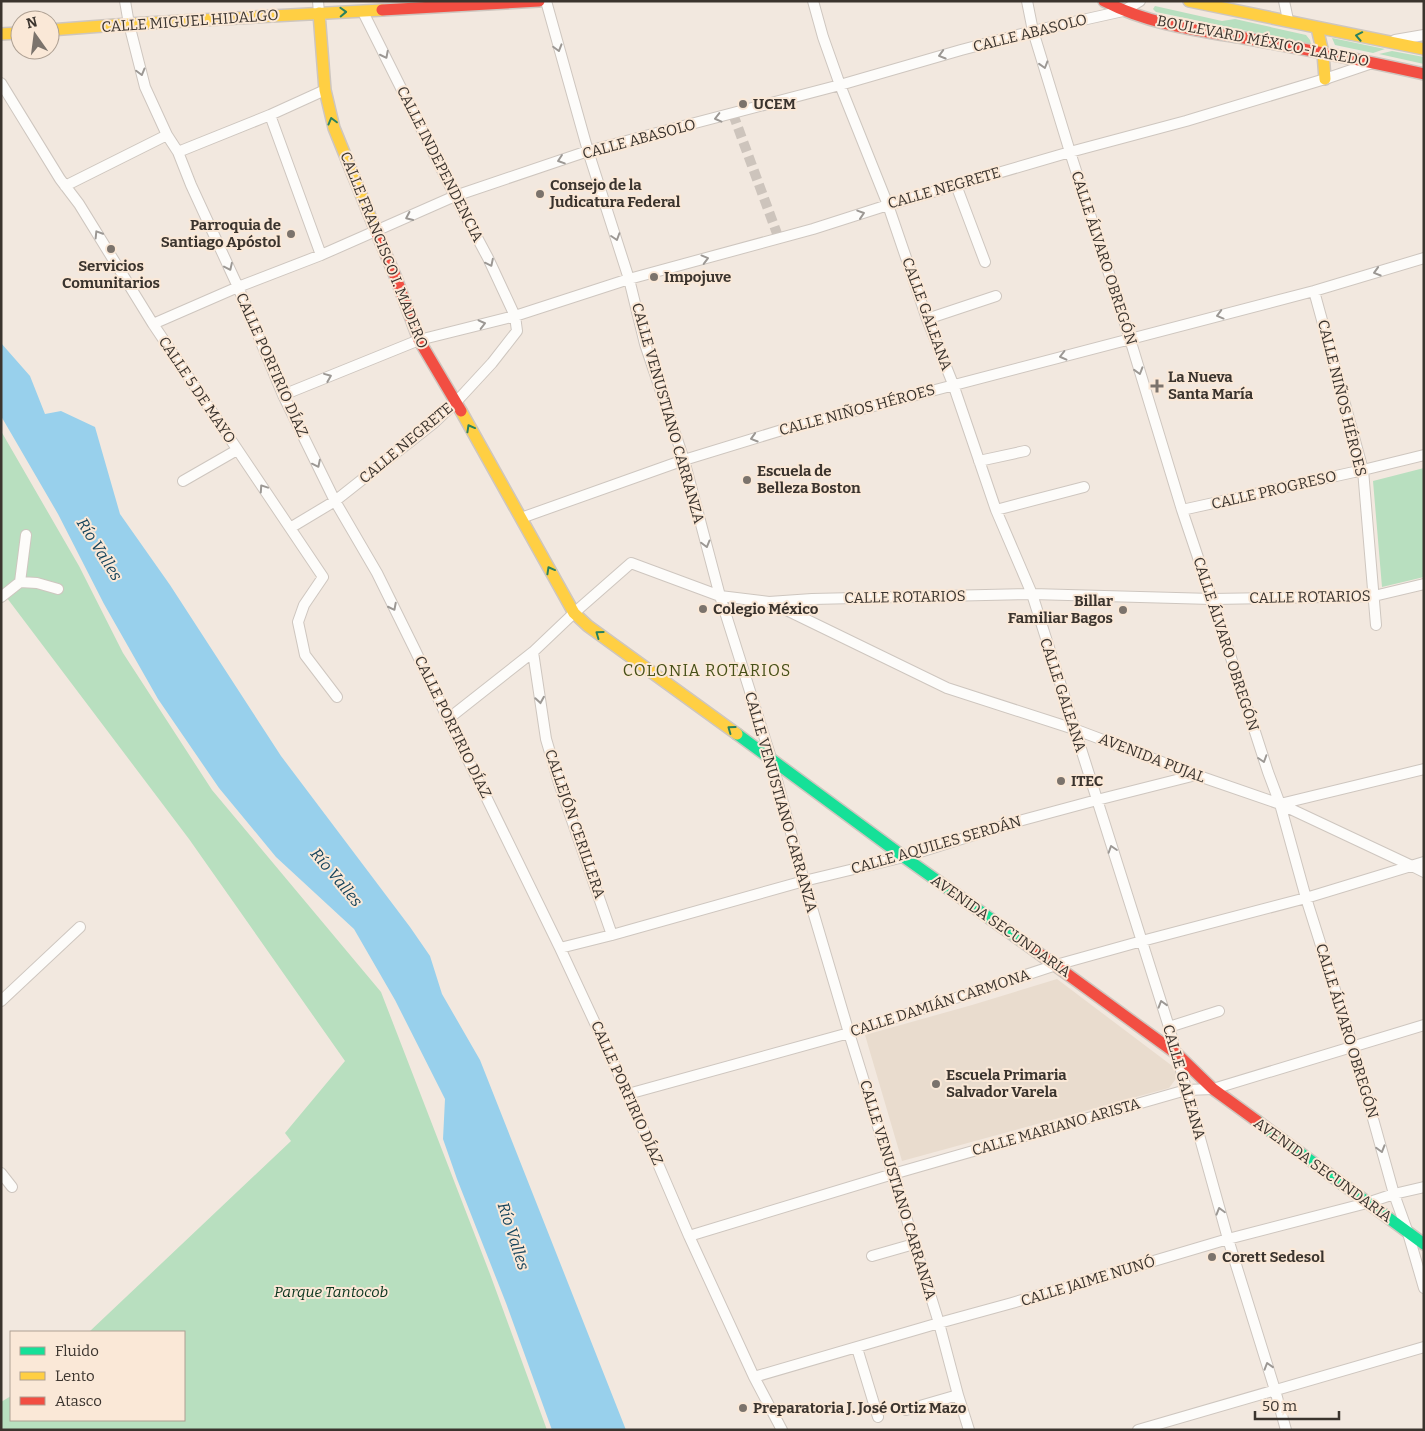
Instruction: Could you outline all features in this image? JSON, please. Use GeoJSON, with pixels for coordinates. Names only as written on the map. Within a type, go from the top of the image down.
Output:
{"type":"FeatureCollection","features":[{"type":"Feature","properties":{"kind":"street","name":"CALLE PORFIRIO DÍAZ"},"geometry":{"type":"LineString","coordinates":[[124,1],[145,87],[178,152],[191,185],[238,287],[283,395],[335,501],[377,573],[560,948],[628,1094],[689,1236],[754,1377],[782,1430]]}},
{"type":"Feature","properties":{"kind":"street","name":"CALLE MIGUEL HIDALGO"},"geometry":{"type":"LineString","coordinates":[[60,29],[319,7],[363,12],[539,1]]}},
{"type":"Feature","properties":{"kind":"street","name":"CALLE VENUSTIANO CARRANZA"},"geometry":{"type":"LineString","coordinates":[[546,1],[588,151],[630,279],[645,344],[684,460],[720,596],[771,758],[804,881],[939,1323],[969,1430]]}},
{"type":"Feature","properties":{"kind":"street","name":"CALLE GALEANA"},"geometry":{"type":"LineString","coordinates":[[813,1],[840,85],[888,205],[927,318],[953,384],[996,510],[1032,594],[1169,1027],[1228,1239],[1286,1430]]}},
{"type":"Feature","properties":{"kind":"street","name":"CALLE ÁLVARO OBREGÓN"},"geometry":{"type":"LineString","coordinates":[[1027,1],[1033,31],[1182,510],[1280,804],[1394,1194],[1424,1288]]}},
{"type":"Feature","properties":{"kind":"street","name":"BOULEVARD MÉXICO-LAREDO"},"geometry":{"type":"LineString","coordinates":[[1104,1],[1123,11],[1159,23],[1374,62],[1423,77]]}},
{"type":"Feature","properties":{"kind":"street","name":"CALLE ABASOLO"},"geometry":{"type":"LineString","coordinates":[[153,324],[238,287],[377,232],[455,196],[588,151],[840,85],[1033,31],[1123,11],[1140,1]]}},
{"type":"Feature","properties":{"kind":"street","name":"BOULEVARD MÉXICO-LAREDO"},"geometry":{"type":"LineString","coordinates":[[1189,1],[1424,49]]}},
{"type":"Feature","properties":{"kind":"street"},"geometry":{"type":"LineString","coordinates":[[1284,1],[1288,20]]}},
{"type":"Feature","properties":{"kind":"street","name":"CALLE FRANCISCO I. MADERO"},"geometry":{"type":"LineString","coordinates":[[319,7],[325,90],[334,128],[396,278],[419,340],[456,402],[574,613]]}},
{"type":"Feature","properties":{"kind":"street","name":"CALLE INDEPENDENCIA"},"geometry":{"type":"LineString","coordinates":[[363,12],[488,258],[515,316]]}},
{"type":"Feature","properties":{"kind":"street"},"geometry":{"type":"LineString","coordinates":[[1317,28],[1323,53],[1325,79]]}},
{"type":"Feature","properties":{"kind":"street"},"geometry":{"type":"LineString","coordinates":[[1387,42],[1424,35]]}},
{"type":"Feature","properties":{"kind":"street","name":"CALLE NEGRETE"},"geometry":{"type":"LineString","coordinates":[[283,395],[419,340],[515,316],[630,279],[813,229],[956,185],[1186,121],[1325,79],[1374,62]]}},
{"type":"Feature","properties":{"kind":"street","name":"CALLE 5 DE MAYO"},"geometry":{"type":"LineString","coordinates":[[1,83],[153,324],[323,577],[304,605],[298,622],[305,655],[337,697]]}},
{"type":"Feature","properties":{"kind":"street"},"geometry":{"type":"LineString","coordinates":[[178,152],[325,90]]}},
{"type":"Feature","properties":{"kind":"street"},"geometry":{"type":"LineString","coordinates":[[270,114],[321,255]]}},
{"type":"Feature","properties":{"kind":"street"},"geometry":{"type":"LineString","coordinates":[[66,186],[168,135]]}},
{"type":"Feature","properties":{"kind":"street"},"geometry":{"type":"LineString","coordinates":[[956,185],[985,262]]}},
{"type":"Feature","properties":{"kind":"street","name":"CALLE NIÑOS HÉROES"},"geometry":{"type":"LineString","coordinates":[[521,518],[684,460],[782,430],[1314,291],[1424,258]]}},
{"type":"Feature","properties":{"kind":"street","name":"CALLE NIÑOS HÉROES"},"geometry":{"type":"LineString","coordinates":[[1314,291],[1363,470],[1376,624]]}},
{"type":"Feature","properties":{"kind":"street"},"geometry":{"type":"LineString","coordinates":[[927,318],[996,296]]}},
{"type":"Feature","properties":{"kind":"street","name":"CALLE NEGRETE"},"geometry":{"type":"LineString","coordinates":[[290,528],[335,501],[435,422],[492,363],[517,331],[515,316]]}},
{"type":"Feature","properties":{"kind":"street"},"geometry":{"type":"LineString","coordinates":[[183,481],[238,450]]}},
{"type":"Feature","properties":{"kind":"street"},"geometry":{"type":"LineString","coordinates":[[979,461],[1025,451]]}},
{"type":"Feature","properties":{"kind":"street","name":"CALLE PROGRESO"},"geometry":{"type":"LineString","coordinates":[[1182,510],[1424,455]]}},
{"type":"Feature","properties":{"kind":"street"},"geometry":{"type":"LineString","coordinates":[[996,510],[1084,487]]}},
{"type":"Feature","properties":{"kind":"street"},"geometry":{"type":"LineString","coordinates":[[20,582],[26,535]]}},
{"type":"Feature","properties":{"kind":"street","name":"CALLE ROTARIOS"},"geometry":{"type":"LineString","coordinates":[[448,719],[532,652],[631,563],[720,596],[769,602],[812,599],[1032,594],[1212,598],[1374,596],[1424,584]]}},
{"type":"Feature","properties":{"kind":"street"},"geometry":{"type":"LineString","coordinates":[[1,597],[20,582],[37,583],[58,589]]}},
{"type":"Feature","properties":{"kind":"street","name":"AVENIDA PUJAL"},"geometry":{"type":"LineString","coordinates":[[769,602],[947,688],[1074,729],[1280,804],[1424,872]]}},
{"type":"Feature","properties":{"kind":"street","name":"AVENIDA SECUNDARIA"},"geometry":{"type":"LineString","coordinates":[[574,613],[588,626],[1177,1054],[1213,1089],[1367,1204],[1424,1244]]}},
{"type":"Feature","properties":{"kind":"street","name":"CALLEJÓN CERILLERA"},"geometry":{"type":"LineString","coordinates":[[532,652],[546,738],[559,783],[612,935]]}},
{"type":"Feature","properties":{"kind":"street"},"geometry":{"type":"LineString","coordinates":[[1280,804],[1424,769]]}},
{"type":"Feature","properties":{"kind":"street","name":"CALLE AQUILES SERDÁN"},"geometry":{"type":"LineString","coordinates":[[560,948],[804,881],[904,857],[1019,821],[1196,775]]}},
{"type":"Feature","properties":{"kind":"street","name":"CALLE DAMIÁN CARMONA"},"geometry":{"type":"LineString","coordinates":[[628,1094],[849,1033],[1056,965],[1306,898],[1424,862]]}},
{"type":"Feature","properties":{"kind":"street"},"geometry":{"type":"LineString","coordinates":[[1,1001],[80,927]]}},
{"type":"Feature","properties":{"kind":"street"},"geometry":{"type":"LineString","coordinates":[[1169,1027],[1219,1011]]}},
{"type":"Feature","properties":{"kind":"street","name":"CALLE MARIANO ARISTA"},"geometry":{"type":"LineString","coordinates":[[689,1236],[893,1174],[1186,1090],[1213,1089],[1424,1025]]}},
{"type":"Feature","properties":{"kind":"street"},"geometry":{"type":"LineString","coordinates":[[1,1173],[12,1187]]}},
{"type":"Feature","properties":{"kind":"street","name":"CALLE JAIME NUNÓ"},"geometry":{"type":"LineString","coordinates":[[754,1377],[939,1323],[1012,1304],[1228,1239],[1367,1204],[1394,1194],[1424,1187]]}},
{"type":"Feature","properties":{"kind":"street"},"geometry":{"type":"LineString","coordinates":[[872,1256],[914,1244]]}},
{"type":"Feature","properties":{"kind":"street"},"geometry":{"type":"LineString","coordinates":[[1138,1430],[1424,1347]]}},
{"type":"Feature","properties":{"kind":"street"},"geometry":{"type":"LineString","coordinates":[[857,1348],[878,1417]]}},
{"type":"Feature","properties":{"kind":"street"},"geometry":{"type":"LineString","coordinates":[[906,1410],[958,1395]]}},
{"type":"Feature","properties":{"kind":"shaded area"},"geometry":{"type":"Polygon","coordinates":[[[1057,979],[1175,1068],[1178,1076],[1169,1088],[902,1161],[865,1035],[1057,979]]]}},
{"type":"Feature","properties":{"kind":"green space"},"geometry":{"type":"Polygon","coordinates":[[[1155,6],[1222,21],[1235,19],[1306,35],[1311,44],[1156,12],[1153,9],[1155,6]]]}},
{"type":"Feature","properties":{"kind":"green space"},"geometry":{"type":"Polygon","coordinates":[[[1332,38],[1385,49],[1373,53],[1335,45],[1332,38]]]}},
{"type":"Feature","properties":{"kind":"green space"},"geometry":{"type":"Polygon","coordinates":[[[1392,51],[1424,57],[1424,64],[1379,54],[1392,51]]]}},
{"type":"Feature","properties":{"kind":"green space","name":"Parque Tantocob"},"geometry":{"type":"Polygon","coordinates":[[[1,431],[79,566],[123,653],[212,790],[381,992],[490,1274],[547,1430],[1,1430],[1,1402],[10,1397],[10,1421],[185,1421],[185,1331],[90,1331],[291,1141],[285,1133],[345,1061],[189,839],[7,598],[1,602],[1,431]]]}},
{"type":"Feature","properties":{"kind":"green space"},"geometry":{"type":"Polygon","coordinates":[[[1424,468],[1424,577],[1382,587],[1373,481],[1424,468]]]}},
{"type":"Feature","properties":{"kind":"water","name":"Río Valles"},"geometry":{"type":"Polygon","coordinates":[[[1,343],[30,376],[45,414],[61,411],[95,427],[120,514],[170,585],[281,756],[430,956],[442,994],[480,1060],[626,1430],[552,1430],[443,1139],[445,1099],[395,1000],[354,929],[276,857],[219,788],[158,699],[104,604],[58,514],[1,416],[1,343]]]}},
{"type":"Feature","properties":{"kind":"tunnel"},"geometry":{"type":"LineString","coordinates":[[733,114],[779,239]]}},
{"type":"Feature","properties":{"kind":"traffic: fast"},"geometry":{"type":"LineString","coordinates":[[737,734],[1026,944]]}},
{"type":"Feature","properties":{"kind":"traffic: fast"},"geometry":{"type":"LineString","coordinates":[[1257,1121],[1424,1244]]}},
{"type":"Feature","properties":{"kind":"traffic: slow"},"geometry":{"type":"LineString","coordinates":[[1189,1],[1424,49]]}},
{"type":"Feature","properties":{"kind":"traffic: slow"},"geometry":{"type":"LineString","coordinates":[[60,29],[382,10]]}},
{"type":"Feature","properties":{"kind":"traffic: slow"},"geometry":{"type":"LineString","coordinates":[[319,13],[325,90],[334,128],[376,231]]}},
{"type":"Feature","properties":{"kind":"traffic: slow"},"geometry":{"type":"LineString","coordinates":[[1317,28],[1323,53],[1325,79]]}},
{"type":"Feature","properties":{"kind":"traffic: slow"},"geometry":{"type":"LineString","coordinates":[[1,34],[10,34]]}},
{"type":"Feature","properties":{"kind":"traffic: slow"},"geometry":{"type":"LineString","coordinates":[[461,411],[574,613],[588,626],[737,734]]}},
{"type":"Feature","properties":{"kind":"traffic: jam"},"geometry":{"type":"LineString","coordinates":[[382,10],[539,1]]}},
{"type":"Feature","properties":{"kind":"traffic: jam"},"geometry":{"type":"LineString","coordinates":[[1104,1],[1121,9],[1172,25],[1424,74]]}},
{"type":"Feature","properties":{"kind":"traffic: jam"},"geometry":{"type":"LineString","coordinates":[[376,231],[419,340],[461,411]]}},
{"type":"Feature","properties":{"kind":"traffic: jam"},"geometry":{"type":"LineString","coordinates":[[1026,944],[1177,1054],[1213,1089],[1257,1121]]}},
{"type":"Feature","properties":{"kind":"place","name":"UCEM"},"geometry":{"type":"Point","coordinates":[743,104]}},
{"type":"Feature","properties":{"kind":"place","name":"Consejo de la Judicatura Federal"},"geometry":{"type":"Point","coordinates":[540,194]}},
{"type":"Feature","properties":{"kind":"place","name":"Parroquia de Santiago Apóstol"},"geometry":{"type":"Point","coordinates":[291,234]}},
{"type":"Feature","properties":{"kind":"place","name":"Servicios Comunitarios"},"geometry":{"type":"Point","coordinates":[111,249]}},
{"type":"Feature","properties":{"kind":"place","name":"Impojuve"},"geometry":{"type":"Point","coordinates":[654,277]}},
{"type":"Feature","properties":{"kind":"place","name":"La Nueva Santa María"},"geometry":{"type":"Point","coordinates":[1157,386]}},
{"type":"Feature","properties":{"kind":"place","name":"Escuela de Belleza Boston"},"geometry":{"type":"Point","coordinates":[747,480]}},
{"type":"Feature","properties":{"kind":"place","name":"Colegio México"},"geometry":{"type":"Point","coordinates":[703,609]}},
{"type":"Feature","properties":{"kind":"place","name":"Billar Familiar Bagos"},"geometry":{"type":"Point","coordinates":[1123,610]}},
{"type":"Feature","properties":{"kind":"place","name":"ITEC"},"geometry":{"type":"Point","coordinates":[1061,781]}},
{"type":"Feature","properties":{"kind":"place","name":"Escuela Primaria Salvador Varela"},"geometry":{"type":"Point","coordinates":[936,1084]}},
{"type":"Feature","properties":{"kind":"place","name":"Corett Sedesol"},"geometry":{"type":"Point","coordinates":[1212,1257]}},
{"type":"Feature","properties":{"kind":"place","name":"Preparatoria J. José Ortiz Mazo"},"geometry":{"type":"Point","coordinates":[743,1408]}},
{"type":"Feature","properties":{"kind":"district","name":"COLONIA ROTARIOS"},"geometry":{"type":"Point","coordinates":[707,670]}}]}
